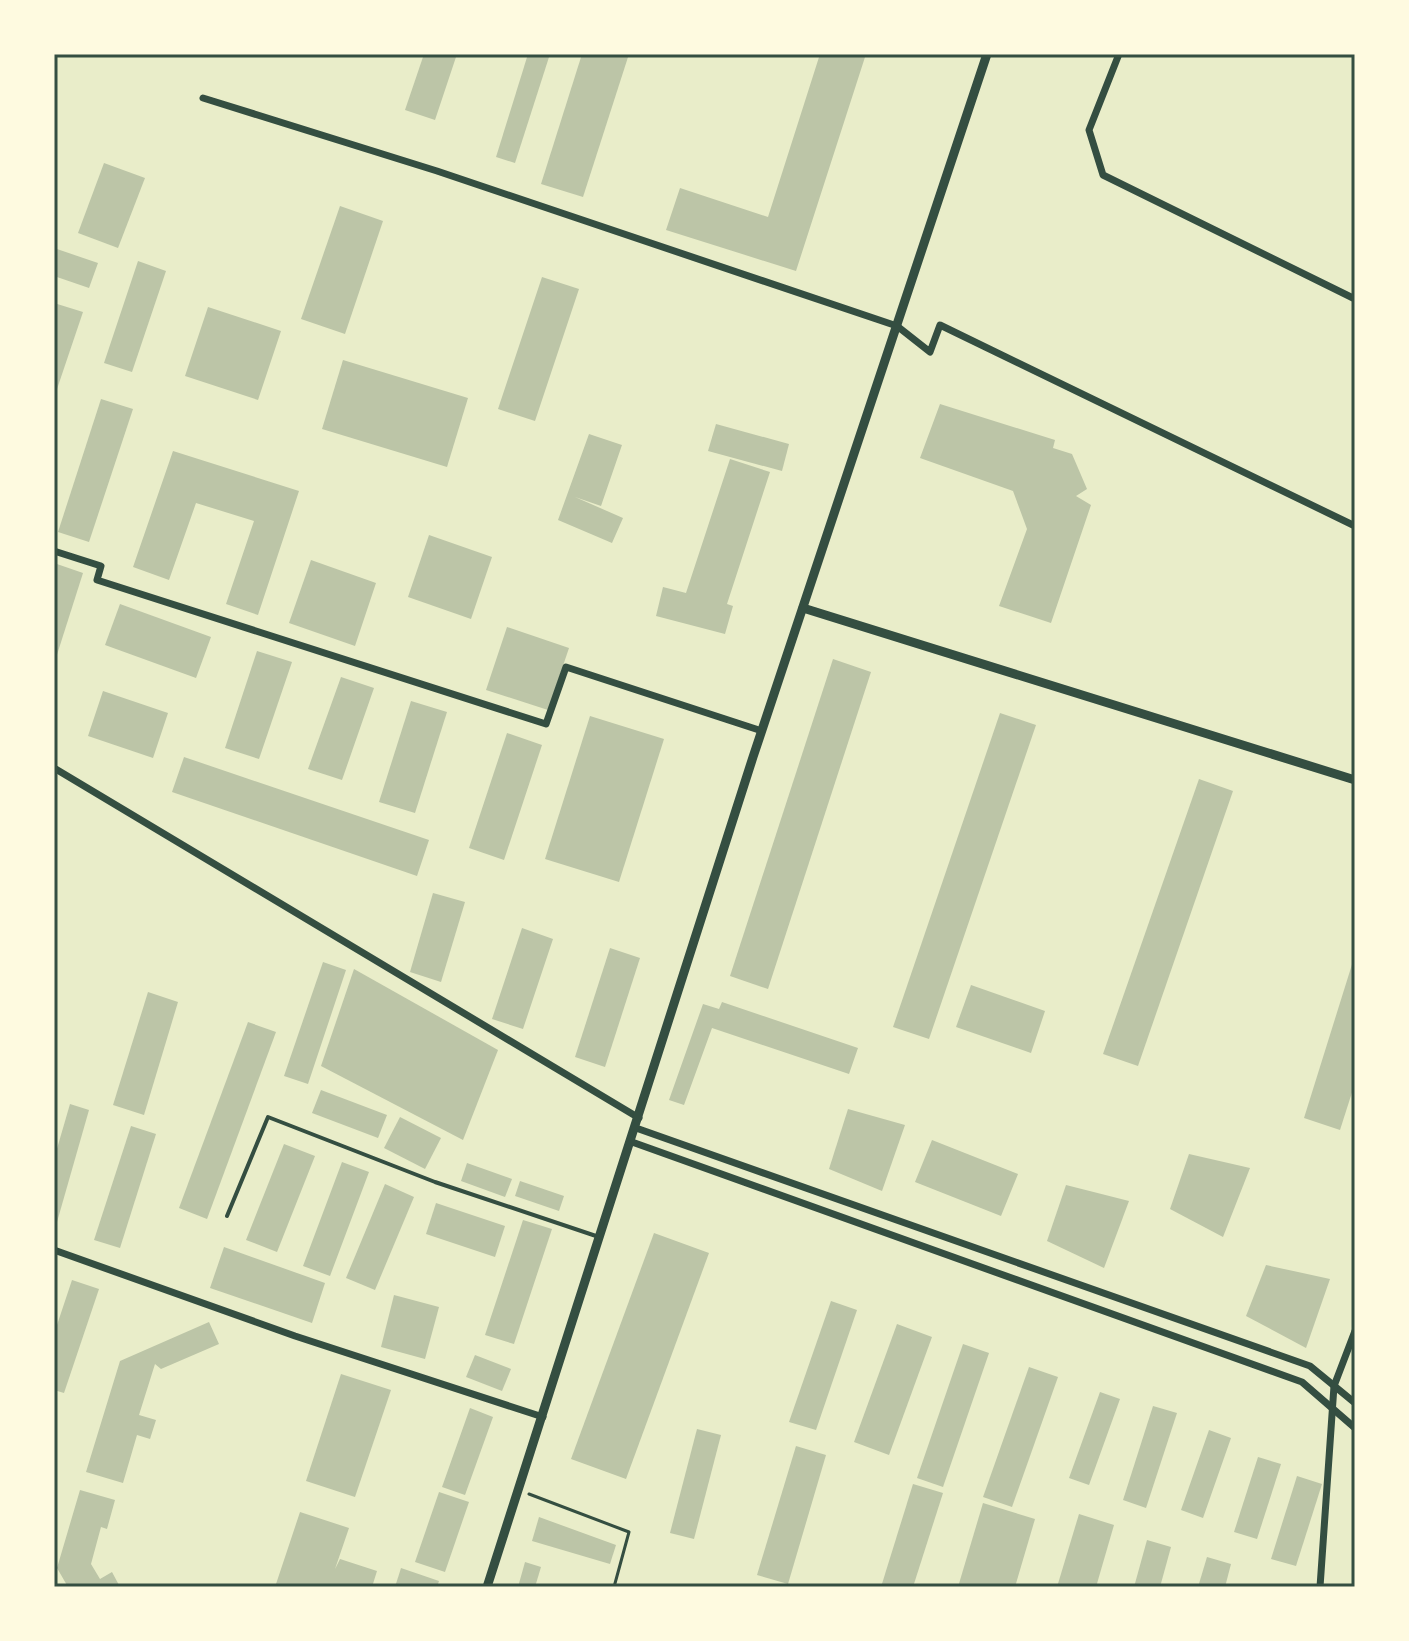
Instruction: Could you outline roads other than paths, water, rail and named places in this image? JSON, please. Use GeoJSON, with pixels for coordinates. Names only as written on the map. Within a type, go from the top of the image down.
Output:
{"type":"FeatureCollection","features":[{"type":"Feature","properties":{"kind":"street"},"geometry":{"type":"LineString","coordinates":[[487,1587],[762,731],[987,54]]}},
{"type":"Feature","properties":{"kind":"street"},"geometry":{"type":"LineString","coordinates":[[1119,54],[1089,130],[1103,175],[1355,299]]}},
{"type":"Feature","properties":{"kind":"street"},"geometry":{"type":"LineString","coordinates":[[203,98],[437,171],[897,326],[930,352],[940,325],[1355,526]]}},
{"type":"Feature","properties":{"kind":"street"},"geometry":{"type":"LineString","coordinates":[[54,551],[101,566],[97,580],[546,724],[566,667],[762,731]]}},
{"type":"Feature","properties":{"kind":"street"},"geometry":{"type":"LineString","coordinates":[[803,608],[1355,780]]}},
{"type":"Feature","properties":{"kind":"street"},"geometry":{"type":"LineString","coordinates":[[54,768],[638,1123],[1310,1366],[1355,1403]]}},
{"type":"Feature","properties":{"kind":"street"},"geometry":{"type":"LineString","coordinates":[[632,1142],[1302,1382],[1355,1428]]}},
{"type":"Feature","properties":{"kind":"street"},"geometry":{"type":"LineString","coordinates":[[54,1250],[295,1336],[543,1417]]}},
{"type":"Feature","properties":{"kind":"street"},"geometry":{"type":"LineString","coordinates":[[1320,1587],[1334,1386],[1355,1331]]}},
{"type":"Feature","properties":{"kind":"lane"},"geometry":{"type":"LineString","coordinates":[[227,1216],[268,1117],[435,1182],[601,1237]]}}]}
